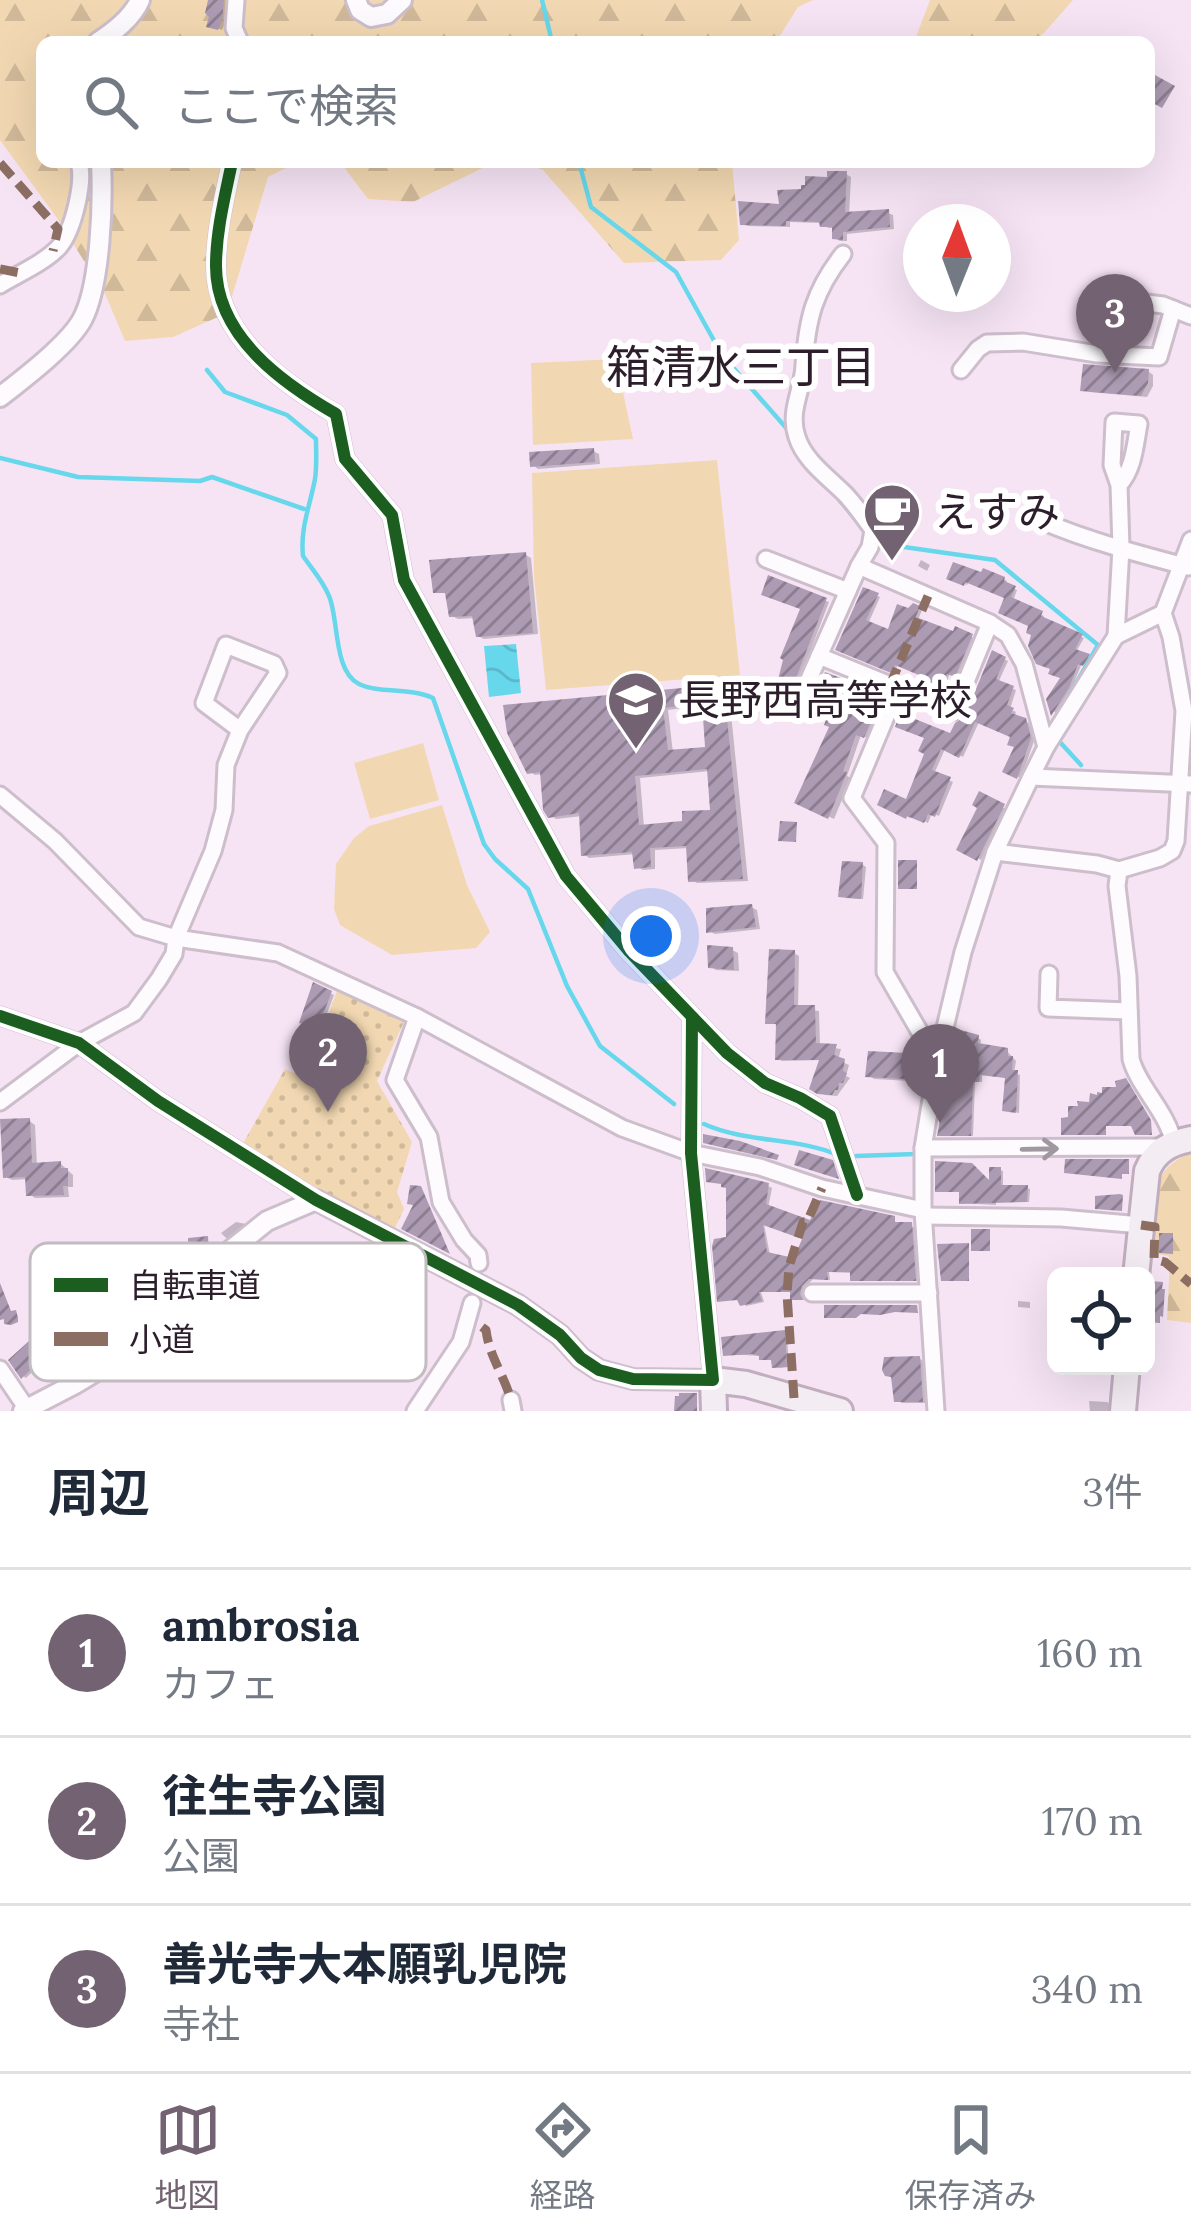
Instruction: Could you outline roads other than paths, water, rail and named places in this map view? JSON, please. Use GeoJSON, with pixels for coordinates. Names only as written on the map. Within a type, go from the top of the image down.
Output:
{"type":"FeatureCollection","features":[{"type":"Feature","properties":{"kind":"main road"},"geometry":{"type":"LineString","coordinates":[[1137,1267],[1151,1161],[1177,1143]]}},
{"type":"Feature","properties":{"kind":"main road"},"geometry":{"type":"LineString","coordinates":[[1123,1411],[1126,1375]]}},
{"type":"Feature","properties":{"kind":"main road"},"geometry":{"type":"LineString","coordinates":[[714,1411],[713,1380],[746,1384],[794,1404],[841,1411]]}},
{"type":"Feature","properties":{"kind":"street"},"geometry":{"type":"LineString","coordinates":[[107,36],[140,0]]}},
{"type":"Feature","properties":{"kind":"street"},"geometry":{"type":"LineString","coordinates":[[236,0],[237,36]]}},
{"type":"Feature","properties":{"kind":"street"},"geometry":{"type":"LineString","coordinates":[[356,0],[370,17],[387,14],[402,0]]}},
{"type":"Feature","properties":{"kind":"street"},"geometry":{"type":"LineString","coordinates":[[0,285],[61,245],[80,194],[82,168]]}},
{"type":"Feature","properties":{"kind":"street"},"geometry":{"type":"LineString","coordinates":[[0,397],[34,371],[82,320],[97,255],[103,196],[101,168]]}},
{"type":"Feature","properties":{"kind":"street"},"geometry":{"type":"LineString","coordinates":[[231,168],[215,271],[227,313],[242,340],[292,389],[336,414],[345,459],[392,515],[404,580],[566,876],[628,950],[727,1053],[765,1083],[830,1116],[856,1195]]}},
{"type":"Feature","properties":{"kind":"street"},"geometry":{"type":"LineString","coordinates":[[805,688],[870,547],[872,530],[797,439],[794,409],[808,320],[823,279],[843,254]]}},
{"type":"Feature","properties":{"kind":"street"},"geometry":{"type":"LineString","coordinates":[[1114,299],[1191,316]]}},
{"type":"Feature","properties":{"kind":"street"},"geometry":{"type":"LineString","coordinates":[[961,370],[988,344],[1023,342],[1097,354],[1159,357],[1173,309]]}},
{"type":"Feature","properties":{"kind":"street"},"geometry":{"type":"LineString","coordinates":[[936,1411],[923,1148],[938,1057],[963,952],[995,852],[1046,747],[1117,636],[1120,485]]}},
{"type":"Feature","properties":{"kind":"street"},"geometry":{"type":"LineString","coordinates":[[1042,521],[1088,541],[1187,566]]}},
{"type":"Feature","properties":{"kind":"street"},"geometry":{"type":"LineString","coordinates":[[1117,636],[1163,614],[1187,566],[1191,539]]}},
{"type":"Feature","properties":{"kind":"street"},"geometry":{"type":"LineString","coordinates":[[766,559],[848,591]]}},
{"type":"Feature","properties":{"kind":"street"},"geometry":{"type":"LineString","coordinates":[[859,566],[1007,634],[1024,664],[1046,747]]}},
{"type":"Feature","properties":{"kind":"street"},"geometry":{"type":"LineString","coordinates":[[995,852],[1119,870],[1172,850],[1185,784],[1184,711],[1163,614]]}},
{"type":"Feature","properties":{"kind":"street"},"geometry":{"type":"LineString","coordinates":[[819,656],[954,711],[990,623]]}},
{"type":"Feature","properties":{"kind":"street"},"geometry":{"type":"LineString","coordinates":[[0,1102],[80,1043],[134,1013],[174,954],[176,938],[219,832],[226,764],[240,730],[278,673],[274,664],[226,645],[205,703],[240,730]]}},
{"type":"Feature","properties":{"kind":"street"},"geometry":{"type":"LineString","coordinates":[[898,688],[851,798],[886,844],[885,972],[938,1057]]}},
{"type":"Feature","properties":{"kind":"street"},"geometry":{"type":"LineString","coordinates":[[1031,777],[1185,784]]}},
{"type":"Feature","properties":{"kind":"street"},"geometry":{"type":"LineString","coordinates":[[0,795],[55,841],[139,927],[176,938],[278,953],[417,1018],[622,1128],[691,1153],[760,1167],[923,1213],[1141,1225]]}},
{"type":"Feature","properties":{"kind":"street"},"geometry":{"type":"LineString","coordinates":[[923,1148],[1177,1143],[1131,1058],[1119,870]]}},
{"type":"Feature","properties":{"kind":"street"},"geometry":{"type":"LineString","coordinates":[[1049,974],[1048,1009],[1129,1011]]}},
{"type":"Feature","properties":{"kind":"street"},"geometry":{"type":"LineString","coordinates":[[0,1016],[80,1043],[158,1101],[316,1200],[399,1243]]}},
{"type":"Feature","properties":{"kind":"street"},"geometry":{"type":"LineString","coordinates":[[426,1257],[518,1305],[599,1370],[633,1379],[713,1380],[691,1153],[692,1017]]}},
{"type":"Feature","properties":{"kind":"street"},"geometry":{"type":"LineString","coordinates":[[417,1018],[395,1080],[429,1137],[441,1202],[479,1263]]}},
{"type":"Feature","properties":{"kind":"street"},"geometry":{"type":"LineString","coordinates":[[240,1243],[267,1221],[316,1200]]}},
{"type":"Feature","properties":{"kind":"street"},"geometry":{"type":"LineString","coordinates":[[812,1293],[929,1293]]}},
{"type":"Feature","properties":{"kind":"street"},"geometry":{"type":"LineString","coordinates":[[415,1411],[461,1342],[472,1303]]}},
{"type":"Feature","properties":{"kind":"street"},"geometry":{"type":"LineString","coordinates":[[0,1369],[25,1410],[76,1381]]}},
{"type":"Feature","properties":{"kind":"water"},"geometry":{"type":"Polygon","coordinates":[[[516,644],[521,693],[489,697],[484,646],[516,644]]]}},
{"type":"Feature","properties":{"kind":"waterway"},"geometry":{"type":"LineString","coordinates":[[542,0],[551,36]]}},
{"type":"Feature","properties":{"kind":"waterway"},"geometry":{"type":"LineString","coordinates":[[581,168],[591,207],[676,272],[722,355],[788,430]]}},
{"type":"Feature","properties":{"kind":"waterway"},"geometry":{"type":"LineString","coordinates":[[207,370],[225,392],[287,415],[316,439],[316,474],[304,526],[303,556],[329,596],[345,668],[367,687],[433,698],[484,844],[528,889],[567,986],[600,1046],[674,1104]]}},
{"type":"Feature","properties":{"kind":"waterway"},"geometry":{"type":"LineString","coordinates":[[0,458],[78,477],[200,481],[212,477],[304,509]]}},
{"type":"Feature","properties":{"kind":"waterway"},"geometry":{"type":"LineString","coordinates":[[833,492],[864,530]]}},
{"type":"Feature","properties":{"kind":"waterway"},"geometry":{"type":"LineString","coordinates":[[878,540],[995,560],[1098,645],[1060,711]]}},
{"type":"Feature","properties":{"kind":"waterway"},"geometry":{"type":"LineString","coordinates":[[1058,740],[1081,765]]}},
{"type":"Feature","properties":{"kind":"waterway"},"geometry":{"type":"LineString","coordinates":[[704,1124],[838,1155]]}},
{"type":"Feature","properties":{"kind":"waterway"},"geometry":{"type":"LineString","coordinates":[[856,1156],[916,1154]]}},
{"type":"Feature","properties":{"kind":"place","name":"善光寺大本願乳児院"},"geometry":{"type":"Point","coordinates":[1115,373]}},
{"type":"Feature","properties":{"kind":"place","name":"えすみ"},"geometry":{"type":"Point","coordinates":[892,563]}},
{"type":"Feature","properties":{"kind":"place","name":"長野西高等学校"},"geometry":{"type":"Point","coordinates":[636,751]}},
{"type":"Feature","properties":{"kind":"place","name":"往生寺公園"},"geometry":{"type":"Point","coordinates":[328,1112]}},
{"type":"Feature","properties":{"kind":"place","name":"ambrosia"},"geometry":{"type":"Point","coordinates":[940,1123]}},
{"type":"Feature","properties":{"kind":"district","name":"箱清水三丁目"},"geometry":{"type":"Point","coordinates":[741,367]}}]}
